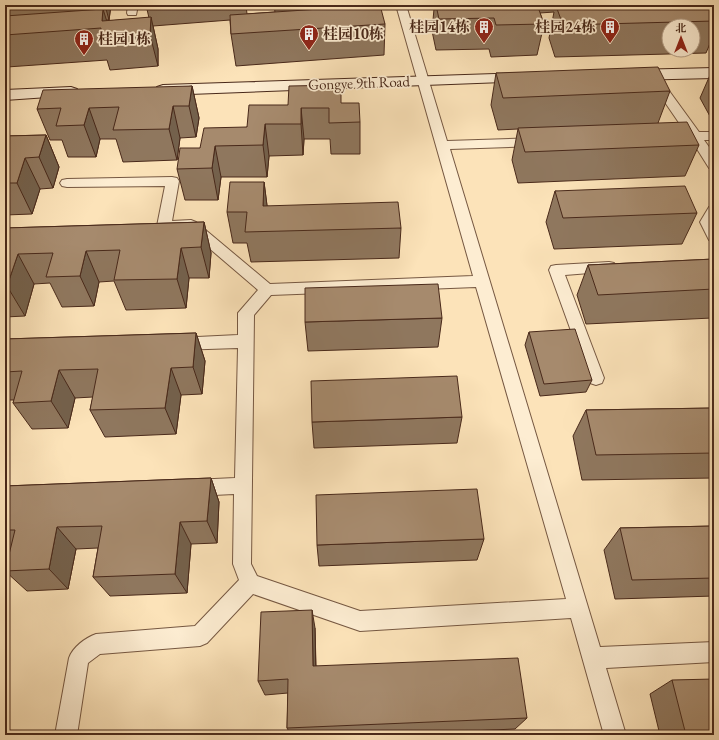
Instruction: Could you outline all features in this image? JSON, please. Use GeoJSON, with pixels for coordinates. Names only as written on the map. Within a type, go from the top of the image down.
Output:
{"type":"FeatureCollection","features":[{"type":"Feature","properties":{"kind":"street"},"geometry":{"type":"LineString","coordinates":[[612,76],[714,73]]}},
{"type":"Feature","properties":{"kind":"street","name":"Gongye 9th Road"},"geometry":{"type":"LineString","coordinates":[[147,90],[542,78]]}},
{"type":"Feature","properties":{"kind":"street"},"geometry":{"type":"LineString","coordinates":[[5,94],[84,92]]}},
{"type":"Feature","properties":{"kind":"lane"},"geometry":{"type":"LineString","coordinates":[[401,5],[615,735]]}},
{"type":"Feature","properties":{"kind":"lane"},"geometry":{"type":"LineString","coordinates":[[651,75],[696,136],[714,166]]}},
{"type":"Feature","properties":{"kind":"lane"},"geometry":{"type":"LineString","coordinates":[[664,137],[714,136]]}},
{"type":"Feature","properties":{"kind":"lane"},"geometry":{"type":"LineString","coordinates":[[443,145],[547,141]]}},
{"type":"Feature","properties":{"kind":"lane"},"geometry":{"type":"LineString","coordinates":[[67,184],[172,181],[164,226],[191,225],[267,290],[482,281]]}},
{"type":"Feature","properties":{"kind":"lane"},"geometry":{"type":"LineString","coordinates":[[714,210],[707,222],[714,236]]}},
{"type":"Feature","properties":{"kind":"lane"},"geometry":{"type":"LineString","coordinates":[[596,378],[556,270],[619,266]]}},
{"type":"Feature","properties":{"kind":"lane"},"geometry":{"type":"LineString","coordinates":[[267,290],[246,313],[242,564],[250,583],[360,621],[578,608]]}},
{"type":"Feature","properties":{"kind":"lane"},"geometry":{"type":"LineString","coordinates":[[166,344],[245,341]]}},
{"type":"Feature","properties":{"kind":"lane"},"geometry":{"type":"LineString","coordinates":[[173,489],[244,486]]}},
{"type":"Feature","properties":{"kind":"lane"},"geometry":{"type":"LineString","coordinates":[[66,735],[80,658],[96,644],[200,636],[250,583]]}},
{"type":"Feature","properties":{"kind":"lane"},"geometry":{"type":"LineString","coordinates":[[593,658],[714,652]]}},
{"type":"Feature","properties":{"kind":"building"},"geometry":{"type":"Polygon","coordinates":[[[380,5],[385,24],[231,34],[230,15],[380,5]]]}},
{"type":"Feature","properties":{"kind":"building"},"geometry":{"type":"Polygon","coordinates":[[[436,5],[490,5],[491,8],[538,7],[544,24],[496,25],[494,18],[439,19],[436,5]]]}},
{"type":"Feature","properties":{"kind":"building"},"geometry":{"type":"Polygon","coordinates":[[[710,5],[714,12],[714,21],[701,21],[701,18],[661,18],[661,22],[563,25],[556,6],[710,5]]]}},
{"type":"Feature","properties":{"kind":"building"},"geometry":{"type":"Polygon","coordinates":[[[103,9],[102,21],[151,17],[150,35],[100,38],[101,28],[5,35],[5,16],[103,9]]]}},
{"type":"Feature","properties":{"kind":"building"},"geometry":{"type":"Polygon","coordinates":[[[658,67],[670,91],[503,98],[496,73],[658,67]]]}},
{"type":"Feature","properties":{"kind":"building"},"geometry":{"type":"Polygon","coordinates":[[[341,85],[341,103],[359,103],[360,122],[329,123],[329,108],[301,108],[301,124],[265,124],[263,145],[215,146],[212,168],[177,169],[180,148],[200,148],[204,128],[247,127],[249,105],[288,105],[289,86],[341,85]]]}},
{"type":"Feature","properties":{"kind":"building"},"geometry":{"type":"Polygon","coordinates":[[[192,86],[189,106],[173,106],[169,129],[113,130],[119,107],[89,108],[84,125],[56,126],[61,108],[37,109],[43,90],[192,86]]]}},
{"type":"Feature","properties":{"kind":"building"},"geometry":{"type":"Polygon","coordinates":[[[687,122],[699,145],[525,152],[518,128],[687,122]]]}},
{"type":"Feature","properties":{"kind":"building"},"geometry":{"type":"Polygon","coordinates":[[[46,135],[39,157],[25,158],[17,183],[5,183],[5,136],[46,135]]]}},
{"type":"Feature","properties":{"kind":"building"},"geometry":{"type":"Polygon","coordinates":[[[230,182],[264,182],[263,206],[398,202],[401,228],[245,232],[247,212],[227,212],[230,182]]]}},
{"type":"Feature","properties":{"kind":"building"},"geometry":{"type":"Polygon","coordinates":[[[685,186],[697,213],[563,218],[555,191],[685,186]]]}},
{"type":"Feature","properties":{"kind":"building"},"geometry":{"type":"Polygon","coordinates":[[[204,222],[201,247],[181,248],[177,279],[114,280],[120,250],[86,251],[80,276],[46,277],[53,253],[18,254],[7,286],[5,286],[5,228],[204,222]]]}},
{"type":"Feature","properties":{"kind":"building"},"geometry":{"type":"Polygon","coordinates":[[[714,259],[714,289],[598,295],[588,265],[714,259]]]}},
{"type":"Feature","properties":{"kind":"building"},"geometry":{"type":"Polygon","coordinates":[[[438,284],[442,318],[305,322],[305,288],[438,284]]]}},
{"type":"Feature","properties":{"kind":"building"},"geometry":{"type":"Polygon","coordinates":[[[575,329],[592,380],[544,384],[529,332],[575,329]]]}},
{"type":"Feature","properties":{"kind":"building"},"geometry":{"type":"Polygon","coordinates":[[[196,333],[193,367],[171,368],[165,408],[90,410],[98,369],[59,370],[51,401],[13,403],[22,371],[5,372],[5,339],[196,333]]]}},
{"type":"Feature","properties":{"kind":"building"},"geometry":{"type":"Polygon","coordinates":[[[457,376],[462,417],[312,422],[311,381],[457,376]]]}},
{"type":"Feature","properties":{"kind":"building"},"geometry":{"type":"Polygon","coordinates":[[[714,408],[714,453],[596,455],[586,410],[714,408]]]}},
{"type":"Feature","properties":{"kind":"building"},"geometry":{"type":"Polygon","coordinates":[[[211,478],[207,521],[180,522],[175,574],[93,577],[102,526],[57,527],[49,569],[5,571],[15,530],[5,530],[5,486],[211,478]]]}},
{"type":"Feature","properties":{"kind":"building"},"geometry":{"type":"Polygon","coordinates":[[[477,489],[484,539],[317,545],[316,495],[477,489]]]}},
{"type":"Feature","properties":{"kind":"building"},"geometry":{"type":"Polygon","coordinates":[[[714,526],[714,578],[632,580],[620,528],[714,526]]]}},
{"type":"Feature","properties":{"kind":"building"},"geometry":{"type":"Polygon","coordinates":[[[312,610],[313,666],[518,658],[527,718],[287,728],[288,679],[258,681],[261,612],[312,610]]]}},
{"type":"Feature","properties":{"kind":"building"},"geometry":{"type":"Polygon","coordinates":[[[714,679],[714,735],[686,735],[672,680],[714,679]]]}},
{"type":"Feature","properties":{"kind":"place","name":"桂园14栋"},"geometry":{"type":"Point","coordinates":[484,44]}},
{"type":"Feature","properties":{"kind":"place","name":"桂园24栋"},"geometry":{"type":"Point","coordinates":[610,44]}},
{"type":"Feature","properties":{"kind":"place","name":"桂园10栋"},"geometry":{"type":"Point","coordinates":[309,51]}},
{"type":"Feature","properties":{"kind":"place","name":"桂园1栋"},"geometry":{"type":"Point","coordinates":[84,56]}}]}
